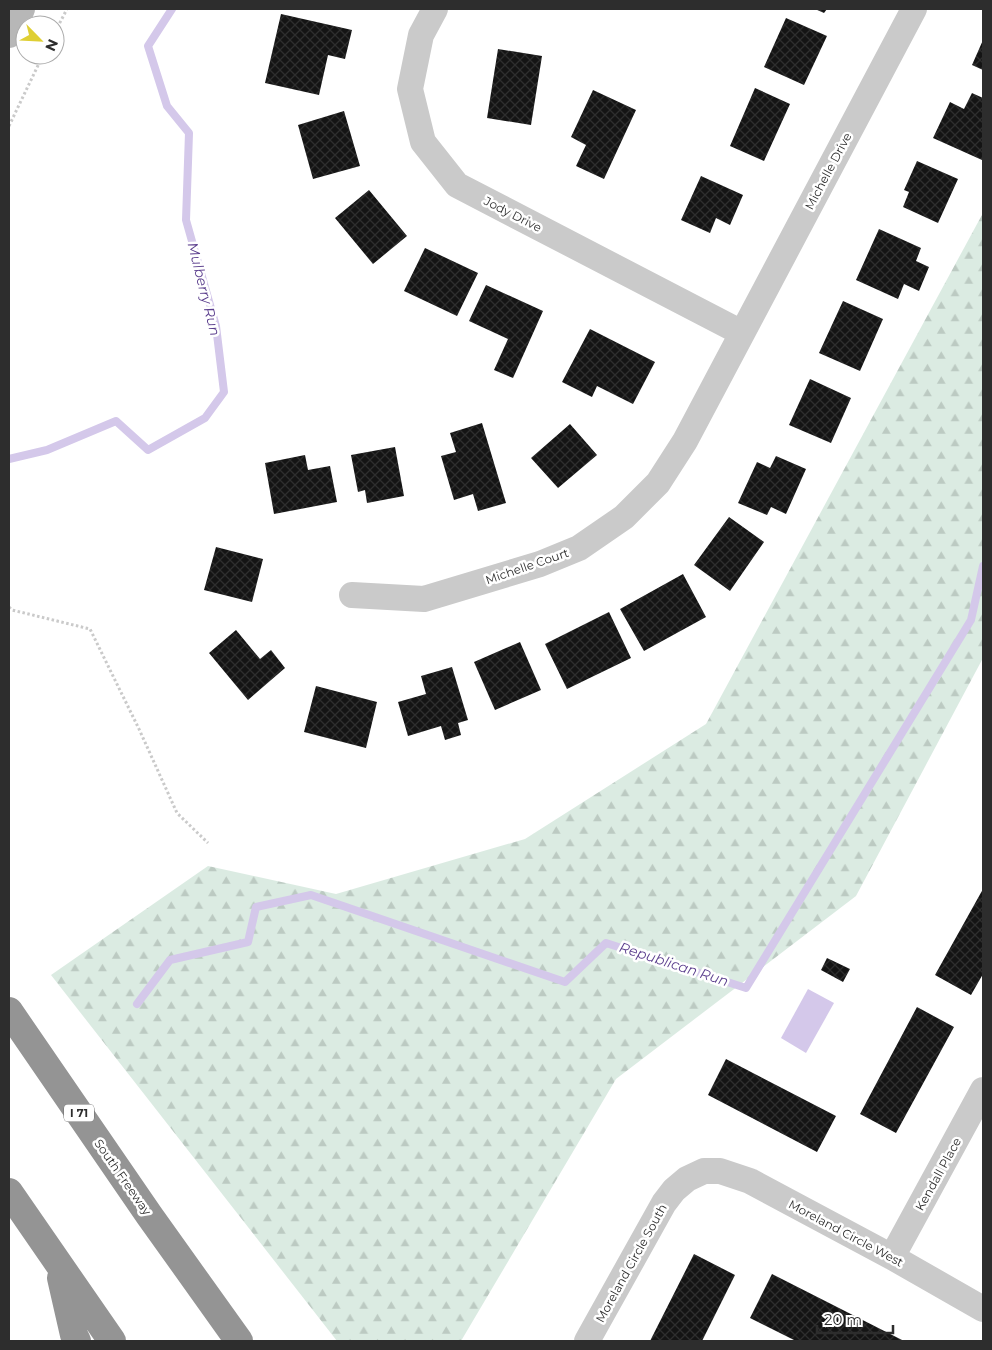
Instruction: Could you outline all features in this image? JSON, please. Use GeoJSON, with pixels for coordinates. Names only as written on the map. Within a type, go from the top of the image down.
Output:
{"type":"FeatureCollection","features":[{"type":"Feature","properties":{"kind":"highway","name":"South Freeway"},"geometry":{"type":"LineString","coordinates":[[9,1010],[239,1341]]}},
{"type":"Feature","properties":{"kind":"highway"},"geometry":{"type":"LineString","coordinates":[[9,1192],[112,1341]]}},
{"type":"Feature","properties":{"kind":"highway"},"geometry":{"type":"LineString","coordinates":[[58,1264],[74,1336],[77,1341]]}},
{"type":"Feature","properties":{"kind":"street"},"geometry":{"type":"LineString","coordinates":[[9,34],[21,9]]}},
{"type":"Feature","properties":{"kind":"street","name":"Jody Drive"},"geometry":{"type":"LineString","coordinates":[[435,9],[421,35],[410,89],[423,142],[457,185],[742,333]]}},
{"type":"Feature","properties":{"kind":"street","name":"Michelle Drive"},"geometry":{"type":"LineString","coordinates":[[742,333],[914,9]]}},
{"type":"Feature","properties":{"kind":"street","name":"Michelle Court"},"geometry":{"type":"LineString","coordinates":[[352,594],[424,599],[540,564],[579,548],[624,517],[658,482],[685,441],[742,333]]}},
{"type":"Feature","properties":{"kind":"street","name":"Kendall Place"},"geometry":{"type":"LineString","coordinates":[[892,1257],[983,1090]]}},
{"type":"Feature","properties":{"kind":"street","name":"Moreland Circle West"},"geometry":{"type":"LineString","coordinates":[[704,1171],[720,1171],[750,1181],[892,1257],[983,1309]]}},
{"type":"Feature","properties":{"kind":"street","name":"Moreland Circle South"},"geometry":{"type":"LineString","coordinates":[[587,1341],[664,1203],[674,1190],[687,1179],[704,1171]]}},
{"type":"Feature","properties":{"kind":"path"},"geometry":{"type":"LineString","coordinates":[[9,126],[38,65]]}},
{"type":"Feature","properties":{"kind":"path"},"geometry":{"type":"LineString","coordinates":[[9,607],[12,610],[90,629],[139,729],[177,814],[208,843]]}},
{"type":"Feature","properties":{"kind":"green space"},"geometry":{"type":"Polygon","coordinates":[[[983,213],[983,658],[856,896],[616,1079],[461,1341],[337,1341],[51,975],[208,866],[336,894],[525,839],[706,724],[983,213]]]}},
{"type":"Feature","properties":{"kind":"shaded area"},"geometry":{"type":"Polygon","coordinates":[[[808,989],[834,1003],[806,1053],[781,1038],[808,989]]]}},
{"type":"Feature","properties":{"kind":"building"},"geometry":{"type":"Polygon","coordinates":[[[815,9],[827,9],[824,13],[815,9]]]}},
{"type":"Feature","properties":{"kind":"building"},"geometry":{"type":"Polygon","coordinates":[[[281,14],[352,30],[345,59],[328,55],[319,95],[265,83],[281,14]]]}},
{"type":"Feature","properties":{"kind":"building"},"geometry":{"type":"Polygon","coordinates":[[[786,18],[827,36],[804,85],[764,67],[786,18]]]}},
{"type":"Feature","properties":{"kind":"building"},"geometry":{"type":"Polygon","coordinates":[[[983,40],[983,70],[972,65],[983,40]]]}},
{"type":"Feature","properties":{"kind":"building"},"geometry":{"type":"Polygon","coordinates":[[[498,49],[542,56],[531,125],[487,118],[498,49]]]}},
{"type":"Feature","properties":{"kind":"building"},"geometry":{"type":"Polygon","coordinates":[[[755,88],[790,104],[764,161],[730,146],[755,88]]]}},
{"type":"Feature","properties":{"kind":"building"},"geometry":{"type":"Polygon","coordinates":[[[593,90],[636,110],[604,179],[576,166],[586,145],[571,137],[593,90]]]}},
{"type":"Feature","properties":{"kind":"building"},"geometry":{"type":"Polygon","coordinates":[[[972,93],[983,98],[982,160],[933,138],[950,102],[964,109],[972,93]]]}},
{"type":"Feature","properties":{"kind":"building"},"geometry":{"type":"Polygon","coordinates":[[[344,111],[360,166],[313,179],[298,125],[344,111]]]}},
{"type":"Feature","properties":{"kind":"building"},"geometry":{"type":"Polygon","coordinates":[[[917,161],[958,179],[938,223],[903,207],[909,192],[904,190],[917,161]]]}},
{"type":"Feature","properties":{"kind":"building"},"geometry":{"type":"Polygon","coordinates":[[[701,176],[743,195],[730,225],[716,218],[710,233],[681,220],[701,176]]]}},
{"type":"Feature","properties":{"kind":"building"},"geometry":{"type":"Polygon","coordinates":[[[369,190],[407,236],[373,264],[335,218],[369,190]]]}},
{"type":"Feature","properties":{"kind":"building"},"geometry":{"type":"Polygon","coordinates":[[[879,229],[921,248],[916,261],[929,267],[919,291],[904,284],[898,299],[856,280],[879,229]]]}},
{"type":"Feature","properties":{"kind":"building"},"geometry":{"type":"Polygon","coordinates":[[[425,248],[478,273],[457,316],[404,291],[425,248]]]}},
{"type":"Feature","properties":{"kind":"building"},"geometry":{"type":"Polygon","coordinates":[[[486,285],[543,311],[513,378],[494,370],[508,339],[469,321],[486,285]]]}},
{"type":"Feature","properties":{"kind":"building"},"geometry":{"type":"Polygon","coordinates":[[[843,301],[883,319],[860,371],[819,353],[843,301]]]}},
{"type":"Feature","properties":{"kind":"building"},"geometry":{"type":"Polygon","coordinates":[[[590,329],[655,362],[633,404],[597,386],[592,397],[562,382],[590,329]]]}},
{"type":"Feature","properties":{"kind":"building"},"geometry":{"type":"Polygon","coordinates":[[[810,379],[851,398],[831,443],[789,425],[810,379]]]}},
{"type":"Feature","properties":{"kind":"building"},"geometry":{"type":"Polygon","coordinates":[[[482,423],[506,503],[478,511],[473,494],[454,500],[441,456],[456,452],[450,433],[482,423]]]}},
{"type":"Feature","properties":{"kind":"building"},"geometry":{"type":"Polygon","coordinates":[[[570,424],[597,455],[558,488],[531,458],[570,424]]]}},
{"type":"Feature","properties":{"kind":"building"},"geometry":{"type":"Polygon","coordinates":[[[395,447],[404,496],[367,503],[365,490],[358,492],[351,455],[395,447]]]}},
{"type":"Feature","properties":{"kind":"building"},"geometry":{"type":"Polygon","coordinates":[[[305,455],[308,470],[330,466],[337,502],[274,514],[265,463],[305,455]]]}},
{"type":"Feature","properties":{"kind":"building"},"geometry":{"type":"Polygon","coordinates":[[[776,456],[806,469],[786,514],[771,507],[767,515],[738,503],[757,462],[770,468],[776,456]]]}},
{"type":"Feature","properties":{"kind":"building"},"geometry":{"type":"Polygon","coordinates":[[[729,517],[764,542],[730,591],[694,565],[729,517]]]}},
{"type":"Feature","properties":{"kind":"building"},"geometry":{"type":"Polygon","coordinates":[[[216,547],[263,559],[252,602],[204,590],[216,547]]]}},
{"type":"Feature","properties":{"kind":"building"},"geometry":{"type":"Polygon","coordinates":[[[683,574],[706,617],[644,651],[620,609],[683,574]]]}},
{"type":"Feature","properties":{"kind":"building"},"geometry":{"type":"Polygon","coordinates":[[[609,612],[631,658],[567,689],[545,644],[609,612]]]}},
{"type":"Feature","properties":{"kind":"building"},"geometry":{"type":"Polygon","coordinates":[[[236,630],[260,659],[271,650],[285,668],[248,700],[209,653],[236,630]]]}},
{"type":"Feature","properties":{"kind":"building"},"geometry":{"type":"Polygon","coordinates":[[[520,642],[541,690],[495,710],[474,662],[520,642]]]}},
{"type":"Feature","properties":{"kind":"building"},"geometry":{"type":"Polygon","coordinates":[[[452,667],[468,720],[458,723],[461,735],[445,740],[441,726],[408,736],[398,702],[426,694],[421,676],[452,667]]]}},
{"type":"Feature","properties":{"kind":"building"},"geometry":{"type":"Polygon","coordinates":[[[316,686],[377,702],[366,748],[304,732],[316,686]]]}},
{"type":"Feature","properties":{"kind":"building"},"geometry":{"type":"Polygon","coordinates":[[[983,889],[983,974],[971,995],[935,975],[983,889]]]}},
{"type":"Feature","properties":{"kind":"building"},"geometry":{"type":"Polygon","coordinates":[[[827,958],[850,969],[843,982],[821,970],[827,958]]]}},
{"type":"Feature","properties":{"kind":"building"},"geometry":{"type":"Polygon","coordinates":[[[917,1007],[954,1027],[896,1133],[860,1114],[917,1007]]]}},
{"type":"Feature","properties":{"kind":"building"},"geometry":{"type":"Polygon","coordinates":[[[726,1059],[836,1116],[817,1152],[708,1095],[726,1059]]]}},
{"type":"Feature","properties":{"kind":"building"},"geometry":{"type":"Polygon","coordinates":[[[694,1254],[735,1275],[702,1341],[650,1341],[694,1254]]]}},
{"type":"Feature","properties":{"kind":"building"},"geometry":{"type":"Polygon","coordinates":[[[772,1274],[904,1341],[796,1341],[750,1318],[772,1274]]]}},
{"type":"Feature","properties":{"kind":"waterway","name":"Mulberry Run"},"geometry":{"type":"LineString","coordinates":[[9,459],[47,450],[116,421],[148,450],[205,418],[224,392],[216,326],[186,220],[189,133],[167,106],[148,46],[172,9]]}},
{"type":"Feature","properties":{"kind":"waterway","name":"Republican Run"},"geometry":{"type":"LineString","coordinates":[[137,1004],[170,960],[248,942],[256,907],[311,895],[565,982],[606,943],[746,988],[971,620],[983,566]]}}]}
